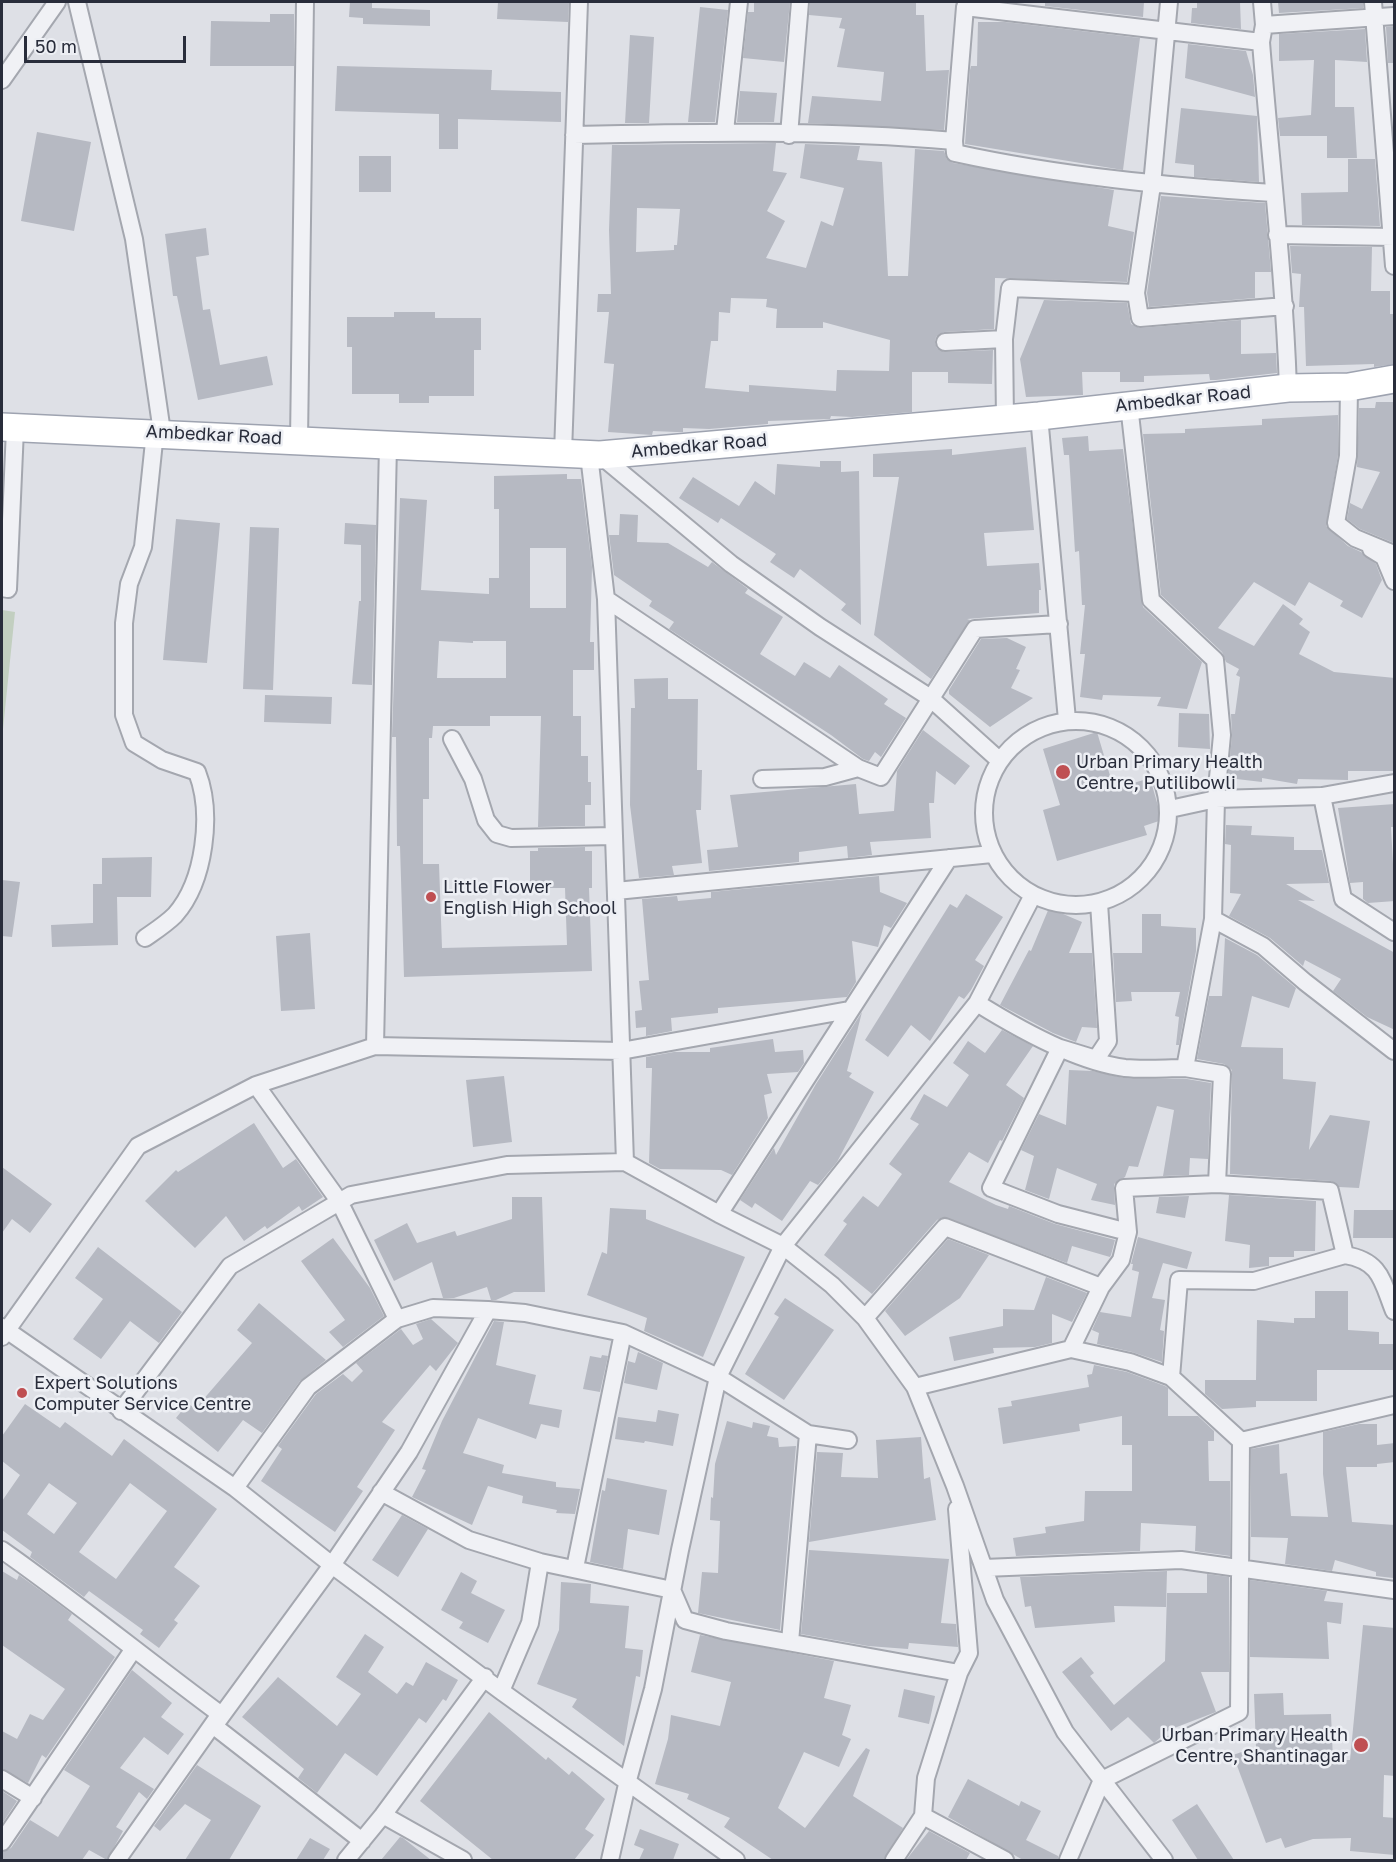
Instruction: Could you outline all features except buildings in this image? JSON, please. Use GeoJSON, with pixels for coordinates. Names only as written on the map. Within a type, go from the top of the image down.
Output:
{"type":"FeatureCollection","features":[{"type":"Feature","properties":{"kind":"main road","name":"Ambedkar Road"},"geometry":{"type":"LineString","coordinates":[[8,428],[159,432],[584,454],[1039,416],[1288,388],[1349,387],[1395,379]]}},
{"type":"Feature","properties":{"kind":"street"},"geometry":{"type":"LineString","coordinates":[[2,80],[57,2]]}},
{"type":"Feature","properties":{"kind":"street"},"geometry":{"type":"LineString","coordinates":[[77,2],[134,239],[159,432],[143,547],[129,584],[124,623],[124,715],[134,743],[162,760],[197,772],[204,790],[207,820],[197,874],[175,914],[145,939]]}},
{"type":"Feature","properties":{"kind":"street"},"geometry":{"type":"LineString","coordinates":[[299,440],[305,2]]}},
{"type":"Feature","properties":{"kind":"street"},"geometry":{"type":"LineString","coordinates":[[579,2],[574,135],[584,454],[606,599],[625,1162]]}},
{"type":"Feature","properties":{"kind":"street"},"geometry":{"type":"LineString","coordinates":[[725,131],[739,2]]}},
{"type":"Feature","properties":{"kind":"street"},"geometry":{"type":"LineString","coordinates":[[789,135],[800,2]]}},
{"type":"Feature","properties":{"kind":"street"},"geometry":{"type":"LineString","coordinates":[[1169,2],[1152,185],[1136,293],[1140,318],[1285,306]]}},
{"type":"Feature","properties":{"kind":"street"},"geometry":{"type":"LineString","coordinates":[[1262,2],[1273,192],[1285,306],[1288,388]]}},
{"type":"Feature","properties":{"kind":"street"},"geometry":{"type":"LineString","coordinates":[[1273,192],[1152,185],[1120,178],[1020,167],[955,153],[954,141],[965,7],[1006,6],[1167,32],[1262,33],[1374,10],[1395,16]]}},
{"type":"Feature","properties":{"kind":"street"},"geometry":{"type":"LineString","coordinates":[[1374,10],[1395,266]]}},
{"type":"Feature","properties":{"kind":"street"},"geometry":{"type":"LineString","coordinates":[[574,135],[725,131],[789,135],[890,135],[954,141]]}},
{"type":"Feature","properties":{"kind":"street"},"geometry":{"type":"LineString","coordinates":[[1277,235],[1393,237]]}},
{"type":"Feature","properties":{"kind":"street"},"geometry":{"type":"LineString","coordinates":[[1005,418],[1004,339],[1010,288],[1136,293]]}},
{"type":"Feature","properties":{"kind":"street"},"geometry":{"type":"LineString","coordinates":[[945,342],[1004,339]]}},
{"type":"Feature","properties":{"kind":"street"},"geometry":{"type":"LineString","coordinates":[[1349,387],[1348,456],[1336,523],[1384,557],[1395,581]]}},
{"type":"Feature","properties":{"kind":"street"},"geometry":{"type":"LineString","coordinates":[[1129,405],[1151,600],[1215,660],[1222,735],[1216,799],[1213,919],[1185,1068]]}},
{"type":"Feature","properties":{"kind":"street"},"geometry":{"type":"LineString","coordinates":[[1039,416],[1066,720]]}},
{"type":"Feature","properties":{"kind":"street"},"geometry":{"type":"LineString","coordinates":[[2,588],[8,589],[8,428]]}},
{"type":"Feature","properties":{"kind":"street"},"geometry":{"type":"LineString","coordinates":[[375,1046],[388,445]]}},
{"type":"Feature","properties":{"kind":"street"},"geometry":{"type":"LineString","coordinates":[[584,454],[730,564],[820,627],[929,698],[999,760]]}},
{"type":"Feature","properties":{"kind":"street"},"geometry":{"type":"LineString","coordinates":[[1355,538],[1395,554]]}},
{"type":"Feature","properties":{"kind":"street"},"geometry":{"type":"LineString","coordinates":[[606,599],[858,768],[881,777],[929,698],[975,629],[1059,624]]}},
{"type":"Feature","properties":{"kind":"street"},"geometry":{"type":"LineString","coordinates":[[1066,720],[1097,723],[1125,734],[1148,754],[1163,779],[1170,809],[1167,837],[1155,863],[1136,885],[1099,903],[1072,906],[1033,895],[1009,878],[992,854],[985,831],[983,807],[988,782],[999,760],[1017,741],[1041,728],[1066,720]]}},
{"type":"Feature","properties":{"kind":"street"},"geometry":{"type":"LineString","coordinates":[[452,739],[473,779],[486,820],[497,834],[511,838],[614,836]]}},
{"type":"Feature","properties":{"kind":"street"},"geometry":{"type":"LineString","coordinates":[[762,779],[825,777],[858,768]]}},
{"type":"Feature","properties":{"kind":"street"},"geometry":{"type":"LineString","coordinates":[[1170,809],[1216,799],[1322,796],[1395,783]]}},
{"type":"Feature","properties":{"kind":"street"},"geometry":{"type":"LineString","coordinates":[[1322,796],[1343,899],[1395,932]]}},
{"type":"Feature","properties":{"kind":"street"},"geometry":{"type":"LineString","coordinates":[[616,891],[992,854]]}},
{"type":"Feature","properties":{"kind":"street"},"geometry":{"type":"LineString","coordinates":[[719,1214],[782,1120],[849,1010],[949,858]]}},
{"type":"Feature","properties":{"kind":"street"},"geometry":{"type":"LineString","coordinates":[[609,1860],[653,1689],[718,1377],[783,1246],[977,1003],[1033,895]]}},
{"type":"Feature","properties":{"kind":"street"},"geometry":{"type":"LineString","coordinates":[[1060,1048],[1096,1059],[1108,1041],[1099,903]]}},
{"type":"Feature","properties":{"kind":"street"},"geometry":{"type":"LineString","coordinates":[[1213,919],[1263,946],[1305,982],[1395,1051]]}},
{"type":"Feature","properties":{"kind":"street"},"geometry":{"type":"LineString","coordinates":[[977,1003],[1003,1020],[1060,1048],[1124,1068],[1185,1068],[1222,1074],[1217,1184]]}},
{"type":"Feature","properties":{"kind":"street"},"geometry":{"type":"LineString","coordinates":[[736,1860],[332,1565],[235,1488],[3,1332],[138,1146],[256,1085],[375,1046],[621,1051],[849,1010]]}},
{"type":"Feature","properties":{"kind":"street"},"geometry":{"type":"LineString","coordinates":[[1060,1048],[991,1188],[1058,1214],[1128,1232]]}},
{"type":"Feature","properties":{"kind":"street"},"geometry":{"type":"LineString","coordinates":[[256,1085],[339,1201],[397,1319]]}},
{"type":"Feature","properties":{"kind":"street"},"geometry":{"type":"LineString","coordinates":[[121,1411],[230,1266],[351,1195],[507,1165],[625,1162],[783,1246],[832,1285],[865,1318],[915,1387],[956,1486],[995,1600],[1065,1732],[1164,1860]]}},
{"type":"Feature","properties":{"kind":"street"},"geometry":{"type":"LineString","coordinates":[[1071,1349],[1101,1287],[1121,1260],[1128,1232],[1124,1188],[1217,1184],[1330,1191],[1345,1255]]}},
{"type":"Feature","properties":{"kind":"street"},"geometry":{"type":"LineString","coordinates":[[865,1318],[945,1227],[1101,1287]]}},
{"type":"Feature","properties":{"kind":"street"},"geometry":{"type":"LineString","coordinates":[[1171,1377],[1179,1280],[1254,1281],[1345,1255],[1362,1258],[1377,1269],[1395,1311]]}},
{"type":"Feature","properties":{"kind":"street"},"geometry":{"type":"LineString","coordinates":[[235,1488],[308,1387],[397,1319],[433,1308],[525,1312],[623,1333],[718,1377],[808,1434],[848,1440]]}},
{"type":"Feature","properties":{"kind":"street"},"geometry":{"type":"LineString","coordinates":[[117,1860],[332,1565],[409,1452],[488,1310]]}},
{"type":"Feature","properties":{"kind":"street"},"geometry":{"type":"LineString","coordinates":[[575,1568],[623,1333]]}},
{"type":"Feature","properties":{"kind":"street"},"geometry":{"type":"LineString","coordinates":[[915,1387],[1071,1349],[1130,1362],[1171,1377],[1241,1441],[1239,1712],[1102,1780],[1068,1860]]}},
{"type":"Feature","properties":{"kind":"street"},"geometry":{"type":"LineString","coordinates":[[1241,1441],[1395,1405]]}},
{"type":"Feature","properties":{"kind":"street"},"geometry":{"type":"LineString","coordinates":[[790,1642],[808,1434]]}},
{"type":"Feature","properties":{"kind":"street"},"geometry":{"type":"LineString","coordinates":[[894,1860],[923,1816],[926,1778],[958,1673],[969,1653],[956,1486]]}},
{"type":"Feature","properties":{"kind":"street"},"geometry":{"type":"LineString","coordinates":[[381,1492],[469,1540],[540,1562],[672,1590]]}},
{"type":"Feature","properties":{"kind":"street"},"geometry":{"type":"LineString","coordinates":[[2,1550],[57,1589],[133,1650],[362,1841]]}},
{"type":"Feature","properties":{"kind":"street"},"geometry":{"type":"LineString","coordinates":[[984,1568],[1181,1560],[1395,1590]]}},
{"type":"Feature","properties":{"kind":"street"},"geometry":{"type":"LineString","coordinates":[[501,1690],[530,1623],[540,1562]]}},
{"type":"Feature","properties":{"kind":"street"},"geometry":{"type":"LineString","coordinates":[[672,1590],[685,1620],[958,1673]]}},
{"type":"Feature","properties":{"kind":"street"},"geometry":{"type":"LineString","coordinates":[[2,1842],[133,1650]]}},
{"type":"Feature","properties":{"kind":"street"},"geometry":{"type":"LineString","coordinates":[[346,1860],[383,1815],[485,1677]]}},
{"type":"Feature","properties":{"kind":"street"},"geometry":{"type":"LineString","coordinates":[[2,1779],[33,1798]]}},
{"type":"Feature","properties":{"kind":"street"},"geometry":{"type":"LineString","coordinates":[[383,1815],[462,1860]]}},
{"type":"Feature","properties":{"kind":"street"},"geometry":{"type":"LineString","coordinates":[[923,1816],[1005,1860]]}},
{"type":"Feature","properties":{"kind":"green space"},"geometry":{"type":"Polygon","coordinates":[[[2,610],[15,612],[2,739],[2,610]]]}},
{"type":"Feature","properties":{"kind":"place","name":"Urban Primary Health Centre, Putilibowli"},"geometry":{"type":"Point","coordinates":[1063,772]}},
{"type":"Feature","properties":{"kind":"place","name":"Little Flower English High School"},"geometry":{"type":"Point","coordinates":[431,897]}},
{"type":"Feature","properties":{"kind":"place","name":"Expert Solutions Computer Service Centre"},"geometry":{"type":"Point","coordinates":[22,1393]}},
{"type":"Feature","properties":{"kind":"place","name":"Urban Primary Health Centre, Shantinagar"},"geometry":{"type":"Point","coordinates":[1361,1745]}}]}
